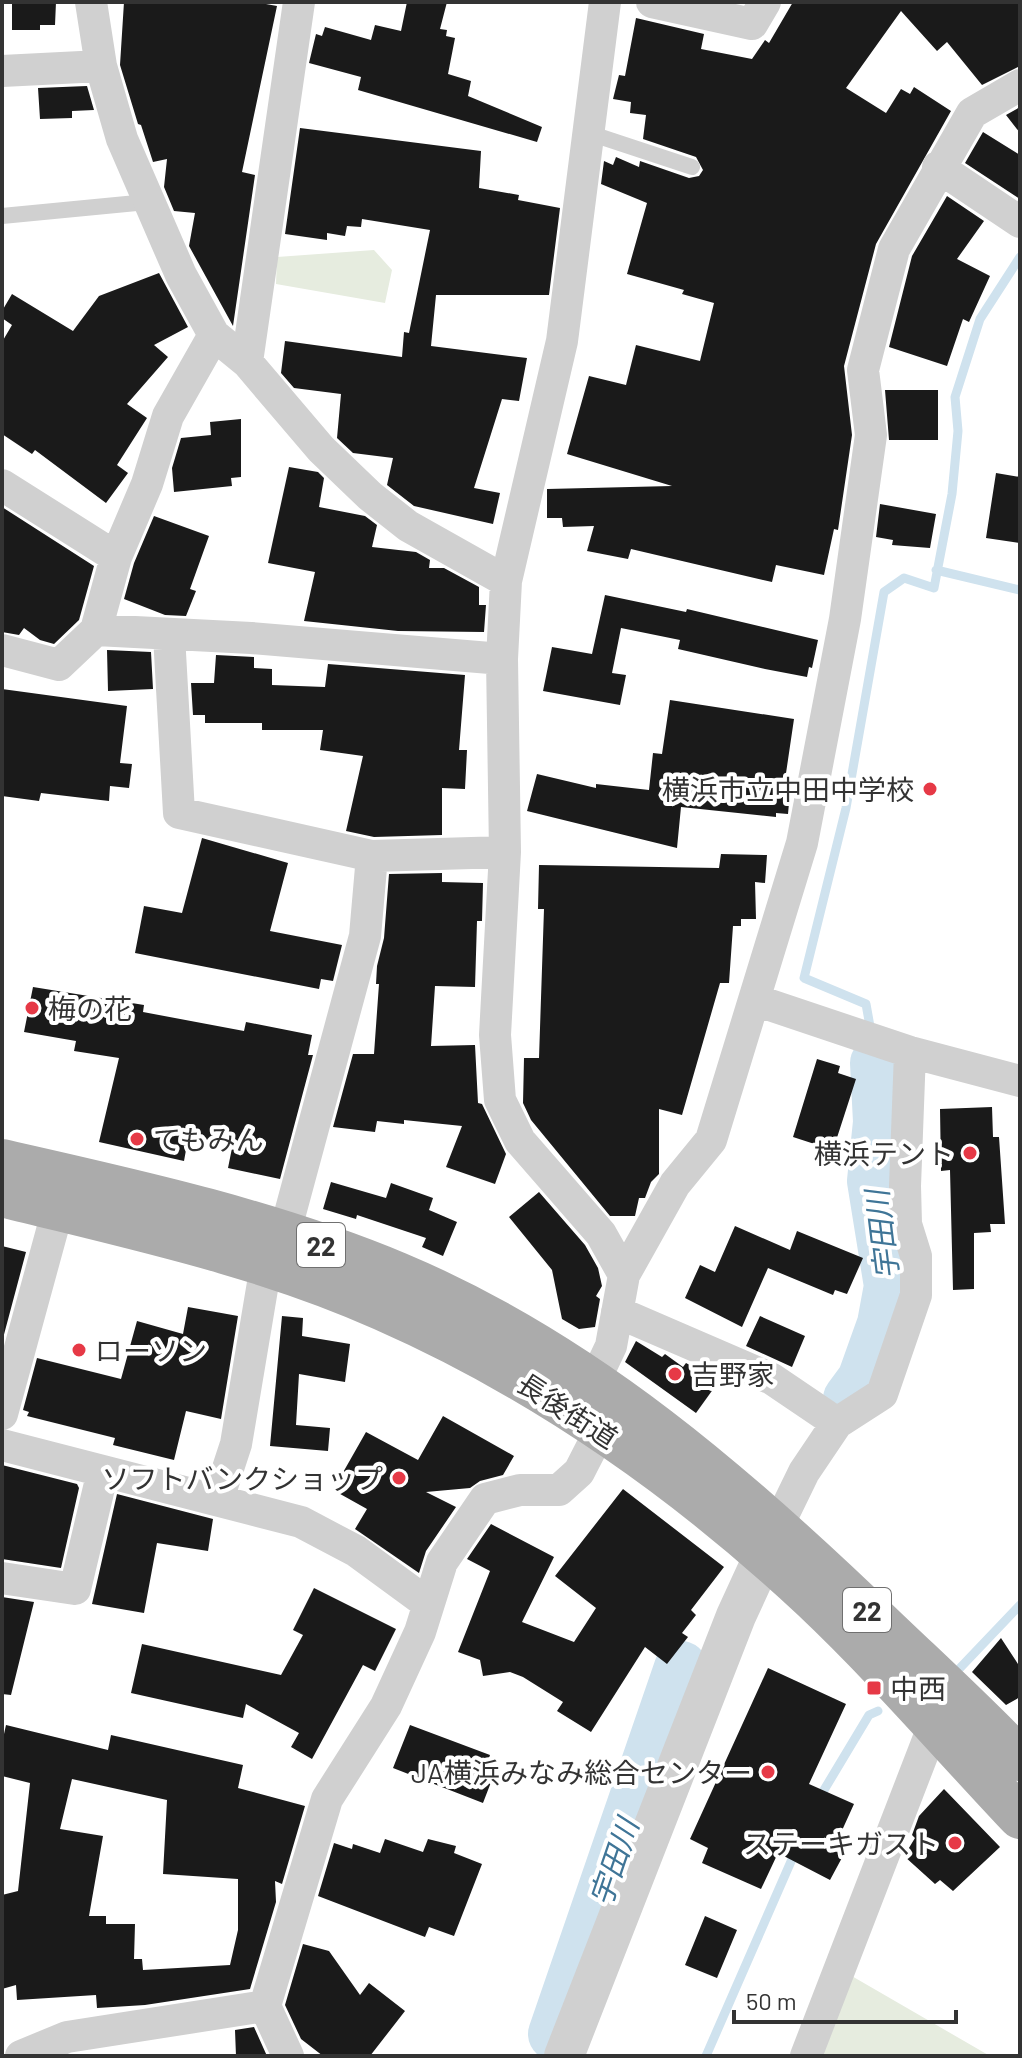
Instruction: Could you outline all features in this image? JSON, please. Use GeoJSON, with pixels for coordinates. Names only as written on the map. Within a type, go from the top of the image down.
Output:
{"type":"FeatureCollection","features":[{"type":"Feature","properties":{"kind":"main road","name":"長後街道"},"geometry":{"type":"LineString","coordinates":[[2,1161],[275,1248],[382,1308],[478,1354],[563,1402],[771,1539],[1014,1745]]}},
{"type":"Feature","properties":{"kind":"main road","name":"長後街道"},"geometry":{"type":"LineString","coordinates":[[2,1195],[58,1209],[275,1248],[398,1274],[491,1319],[594,1382],[688,1450],[1020,1817]]}},
{"type":"Feature","properties":{"kind":"street"},"geometry":{"type":"LineString","coordinates":[[91,2],[101,66],[122,139],[147,202],[214,335],[247,362],[321,449],[370,496],[408,526],[506,581]]}},
{"type":"Feature","properties":{"kind":"street"},"geometry":{"type":"LineString","coordinates":[[247,362],[299,2]]}},
{"type":"Feature","properties":{"kind":"street"},"geometry":{"type":"LineString","coordinates":[[605,2],[586,132],[562,341],[506,581],[502,659],[505,852],[495,1035],[500,1100],[520,1141],[601,1234],[624,1275]]}},
{"type":"Feature","properties":{"kind":"street"},"geometry":{"type":"LineString","coordinates":[[652,2],[752,24],[765,2]]}},
{"type":"Feature","properties":{"kind":"street"},"geometry":{"type":"LineString","coordinates":[[2,71],[101,66]]}},
{"type":"Feature","properties":{"kind":"street"},"geometry":{"type":"LineString","coordinates":[[594,1382],[611,1346],[624,1275],[675,1184],[711,1140],[802,843],[845,619],[871,435],[863,370],[894,249],[938,167],[972,113],[1020,85]]}},
{"type":"Feature","properties":{"kind":"street"},"geometry":{"type":"LineString","coordinates":[[938,167],[1020,222]]}},
{"type":"Feature","properties":{"kind":"street"},"geometry":{"type":"LineString","coordinates":[[2,650],[59,665],[96,630],[116,557],[147,484],[168,416],[214,335]]}},
{"type":"Feature","properties":{"kind":"street"},"geometry":{"type":"LineString","coordinates":[[2,485],[116,557]]}},
{"type":"Feature","properties":{"kind":"street"},"geometry":{"type":"LineString","coordinates":[[96,630],[502,659]]}},
{"type":"Feature","properties":{"kind":"street"},"geometry":{"type":"LineString","coordinates":[[169,635],[179,813],[372,856],[505,852]]}},
{"type":"Feature","properties":{"kind":"street"},"geometry":{"type":"LineString","coordinates":[[218,1499],[236,1444],[275,1248],[365,936],[372,856]]}},
{"type":"Feature","properties":{"kind":"street"},"geometry":{"type":"LineString","coordinates":[[755,1000],[910,1052],[1020,1081]]}},
{"type":"Feature","properties":{"kind":"street"},"geometry":{"type":"LineString","coordinates":[[564,2056],[736,1616],[771,1539],[804,1472],[837,1423],[855,1408],[882,1394],[916,1295],[916,1256],[906,1224],[905,1186],[910,1052]]}},
{"type":"Feature","properties":{"kind":"street"},"geometry":{"type":"LineString","coordinates":[[2,1414],[58,1209]]}},
{"type":"Feature","properties":{"kind":"street"},"geometry":{"type":"LineString","coordinates":[[617,1312],[772,1379],[837,1423]]}},
{"type":"Feature","properties":{"kind":"street"},"geometry":{"type":"LineString","coordinates":[[288,2056],[265,2006],[327,1799],[386,1706],[420,1632],[442,1562],[485,1499],[520,1490],[559,1490],[579,1472],[601,1429]]}},
{"type":"Feature","properties":{"kind":"street"},"geometry":{"type":"LineString","coordinates":[[2,1445],[301,1522],[332,1536],[427,1603]]}},
{"type":"Feature","properties":{"kind":"street"},"geometry":{"type":"LineString","coordinates":[[2,1578],[75,1589],[103,1471]]}},
{"type":"Feature","properties":{"kind":"street"},"geometry":{"type":"LineString","coordinates":[[806,2056],[935,1722]]}},
{"type":"Feature","properties":{"kind":"street"},"geometry":{"type":"LineString","coordinates":[[21,2056],[67,2037],[265,2006]]}},
{"type":"Feature","properties":{"kind":"lane"},"geometry":{"type":"LineString","coordinates":[[586,132],[692,167]]}},
{"type":"Feature","properties":{"kind":"lane"},"geometry":{"type":"LineString","coordinates":[[2,216],[147,202]]}},
{"type":"Feature","properties":{"kind":"shaded area"},"geometry":{"type":"Polygon","coordinates":[[[374,250],[392,270],[385,303],[276,284],[277,257],[374,250]]]}},
{"type":"Feature","properties":{"kind":"shaded area"},"geometry":{"type":"Polygon","coordinates":[[[850,1975],[990,2056],[820,2056],[850,1975]]]}},
{"type":"Feature","properties":{"kind":"building"},"geometry":{"type":"Polygon","coordinates":[[[12,2],[56,2],[55,25],[40,25],[40,30],[12,30],[12,2]]]}},
{"type":"Feature","properties":{"kind":"building"},"geometry":{"type":"Polygon","coordinates":[[[124,2],[255,2],[277,6],[242,172],[255,175],[233,326],[189,246],[195,213],[174,211],[164,187],[167,159],[153,162],[141,125],[138,124],[120,65],[124,2]]]}},
{"type":"Feature","properties":{"kind":"building"},"geometry":{"type":"Polygon","coordinates":[[[407,2],[447,2],[440,29],[447,30],[446,36],[455,38],[448,74],[471,81],[468,96],[542,127],[537,142],[358,90],[361,77],[309,63],[316,34],[322,36],[325,27],[371,40],[375,25],[401,31],[407,2]]]}},
{"type":"Feature","properties":{"kind":"building"},"geometry":{"type":"Polygon","coordinates":[[[793,2],[1020,2],[1020,66],[982,85],[947,42],[937,51],[901,11],[846,88],[886,113],[901,89],[910,94],[914,87],[951,111],[876,244],[844,366],[852,435],[838,530],[834,529],[824,575],[776,565],[772,582],[631,549],[628,559],[587,551],[594,526],[563,527],[562,518],[547,518],[547,489],[672,486],[567,454],[589,376],[626,385],[636,345],[700,361],[714,303],[682,294],[684,290],[627,274],[647,203],[601,184],[604,161],[613,165],[616,157],[639,167],[640,161],[689,178],[699,176],[703,170],[696,157],[643,139],[646,115],[630,113],[631,102],[613,99],[619,75],[625,76],[636,18],[704,34],[701,49],[752,59],[765,40],[769,43],[793,2]]]}},
{"type":"Feature","properties":{"kind":"building"},"geometry":{"type":"Polygon","coordinates":[[[87,86],[94,110],[72,111],[72,118],[40,119],[38,88],[87,86]]]}},
{"type":"Feature","properties":{"kind":"building"},"geometry":{"type":"Polygon","coordinates":[[[1020,107],[1020,133],[1006,115],[1020,107]]]}},
{"type":"Feature","properties":{"kind":"building"},"geometry":{"type":"Polygon","coordinates":[[[300,128],[481,151],[479,188],[519,195],[518,200],[560,208],[549,295],[436,295],[431,346],[527,358],[519,401],[502,399],[474,488],[500,493],[493,524],[414,506],[387,485],[393,458],[353,453],[337,438],[341,394],[294,388],[281,373],[285,341],[402,357],[404,332],[409,333],[430,230],[362,219],[361,227],[347,226],[345,236],[327,233],[327,240],[285,234],[300,128]]]}},
{"type":"Feature","properties":{"kind":"building"},"geometry":{"type":"Polygon","coordinates":[[[983,132],[1020,155],[1020,199],[965,163],[983,132]]]}},
{"type":"Feature","properties":{"kind":"building"},"geometry":{"type":"Polygon","coordinates":[[[947,196],[984,221],[957,259],[990,276],[969,322],[963,319],[947,366],[889,347],[912,256],[947,196]]]}},
{"type":"Feature","properties":{"kind":"building"},"geometry":{"type":"Polygon","coordinates":[[[159,273],[188,327],[154,345],[168,357],[127,404],[147,418],[117,465],[128,473],[106,503],[35,450],[32,454],[2,434],[2,342],[12,325],[2,318],[2,311],[12,294],[73,331],[99,296],[159,273]]]}},
{"type":"Feature","properties":{"kind":"building"},"geometry":{"type":"Polygon","coordinates":[[[885,390],[938,390],[938,440],[889,440],[885,390]]]}},
{"type":"Feature","properties":{"kind":"building"},"geometry":{"type":"Polygon","coordinates":[[[241,419],[241,477],[231,478],[232,486],[174,492],[172,468],[181,438],[211,435],[210,422],[241,419]]]}},
{"type":"Feature","properties":{"kind":"building"},"geometry":{"type":"Polygon","coordinates":[[[289,467],[318,472],[324,478],[319,507],[365,516],[377,525],[372,547],[416,552],[430,560],[429,568],[444,568],[479,587],[479,605],[486,605],[484,632],[398,631],[304,621],[315,572],[268,563],[289,467]]]}},
{"type":"Feature","properties":{"kind":"building"},"geometry":{"type":"Polygon","coordinates":[[[996,473],[1020,477],[1020,543],[986,538],[996,473]]]}},
{"type":"Feature","properties":{"kind":"building"},"geometry":{"type":"Polygon","coordinates":[[[880,504],[936,514],[930,548],[892,545],[893,540],[876,537],[880,504]]]}},
{"type":"Feature","properties":{"kind":"building"},"geometry":{"type":"Polygon","coordinates":[[[2,507],[94,566],[79,620],[54,644],[40,640],[24,628],[19,635],[2,632],[2,507]]]}},
{"type":"Feature","properties":{"kind":"building"},"geometry":{"type":"Polygon","coordinates":[[[154,516],[209,536],[190,589],[196,591],[186,616],[165,615],[124,599],[134,563],[154,516]]]}},
{"type":"Feature","properties":{"kind":"building"},"geometry":{"type":"Polygon","coordinates":[[[605,595],[686,612],[687,609],[818,640],[812,668],[809,667],[807,677],[765,669],[678,649],[680,640],[621,628],[612,673],[626,675],[620,705],[543,691],[552,647],[592,654],[605,595]]]}},
{"type":"Feature","properties":{"kind":"building"},"geometry":{"type":"Polygon","coordinates":[[[107,650],[151,652],[153,689],[108,691],[107,650]]]}},
{"type":"Feature","properties":{"kind":"building"},"geometry":{"type":"Polygon","coordinates":[[[216,655],[254,657],[254,668],[272,669],[272,685],[325,687],[328,664],[465,675],[459,750],[467,750],[465,789],[442,788],[442,835],[374,837],[346,831],[363,756],[320,750],[323,730],[262,730],[262,723],[205,723],[205,715],[193,715],[191,683],[214,683],[216,655]]]}},
{"type":"Feature","properties":{"kind":"building"},"geometry":{"type":"Polygon","coordinates":[[[2,689],[127,706],[120,763],[132,764],[129,788],[110,786],[109,801],[41,793],[39,801],[2,796],[2,689]]]}},
{"type":"Feature","properties":{"kind":"building"},"geometry":{"type":"Polygon","coordinates":[[[670,700],[794,719],[785,780],[791,781],[788,814],[776,813],[776,817],[681,807],[677,848],[527,811],[537,774],[596,788],[596,784],[649,790],[653,753],[662,754],[670,700]]]}},
{"type":"Feature","properties":{"kind":"building"},"geometry":{"type":"Polygon","coordinates":[[[202,838],[288,863],[270,931],[342,945],[333,981],[321,979],[319,989],[135,953],[144,906],[182,913],[202,838]]]}},
{"type":"Feature","properties":{"kind":"building"},"geometry":{"type":"Polygon","coordinates":[[[721,854],[767,855],[765,883],[755,882],[756,919],[741,919],[741,926],[733,926],[729,983],[720,983],[682,1115],[659,1109],[659,1174],[651,1182],[645,1198],[639,1198],[635,1216],[610,1216],[531,1120],[523,1103],[524,1058],[539,1058],[544,909],[538,909],[539,865],[719,868],[721,854]]]}},
{"type":"Feature","properties":{"kind":"building"},"geometry":{"type":"Polygon","coordinates":[[[442,873],[442,882],[483,883],[482,921],[477,921],[475,987],[435,986],[431,1046],[475,1045],[478,1103],[482,1104],[506,1154],[495,1184],[446,1167],[462,1126],[404,1120],[404,1124],[377,1121],[375,1132],[333,1127],[353,1054],[374,1054],[379,984],[376,984],[377,966],[384,938],[389,874],[442,873]]]}},
{"type":"Feature","properties":{"kind":"building"},"geometry":{"type":"Polygon","coordinates":[[[33,987],[144,1005],[143,1012],[244,1031],[246,1022],[312,1035],[308,1055],[313,1055],[280,1179],[228,1168],[232,1148],[188,1139],[184,1161],[99,1142],[119,1058],[74,1051],[76,1041],[24,1032],[33,987]]]}},
{"type":"Feature","properties":{"kind":"building"},"geometry":{"type":"Polygon","coordinates":[[[817,1059],[840,1066],[838,1073],[856,1079],[833,1150],[793,1137],[817,1059]]]}},
{"type":"Feature","properties":{"kind":"building"},"geometry":{"type":"Polygon","coordinates":[[[992,1107],[993,1137],[999,1137],[1005,1224],[990,1224],[991,1232],[974,1233],[974,1289],[953,1290],[950,1170],[941,1171],[940,1109],[992,1107]]]}},
{"type":"Feature","properties":{"kind":"building"},"geometry":{"type":"Polygon","coordinates":[[[331,1182],[386,1198],[391,1183],[433,1198],[429,1210],[457,1222],[443,1256],[422,1247],[426,1238],[357,1215],[356,1219],[323,1209],[331,1182]]]}},
{"type":"Feature","properties":{"kind":"building"},"geometry":{"type":"Polygon","coordinates":[[[539,1192],[585,1245],[598,1268],[602,1286],[596,1296],[600,1299],[595,1327],[579,1329],[562,1319],[552,1270],[509,1217],[539,1192]]]}},
{"type":"Feature","properties":{"kind":"building"},"geometry":{"type":"Polygon","coordinates":[[[735,1226],[790,1250],[797,1231],[863,1258],[847,1294],[835,1290],[833,1295],[768,1268],[742,1327],[685,1298],[700,1265],[715,1272],[735,1226]]]}},
{"type":"Feature","properties":{"kind":"building"},"geometry":{"type":"Polygon","coordinates":[[[2,1246],[26,1252],[2,1342],[2,1246]]]}},
{"type":"Feature","properties":{"kind":"building"},"geometry":{"type":"Polygon","coordinates":[[[188,1307],[238,1316],[221,1419],[186,1411],[174,1460],[113,1445],[115,1438],[27,1416],[29,1412],[23,1410],[37,1358],[121,1379],[137,1321],[183,1334],[188,1307]]]}},
{"type":"Feature","properties":{"kind":"building"},"geometry":{"type":"Polygon","coordinates":[[[282,1316],[303,1318],[302,1336],[350,1344],[345,1382],[299,1374],[296,1425],[330,1428],[328,1451],[270,1446],[282,1316]]]}},
{"type":"Feature","properties":{"kind":"building"},"geometry":{"type":"Polygon","coordinates":[[[760,1316],[805,1336],[792,1367],[746,1346],[760,1316]]]}},
{"type":"Feature","properties":{"kind":"building","name":"吉野家"},"geometry":{"type":"Polygon","coordinates":[[[636,1341],[662,1357],[665,1354],[683,1367],[686,1363],[719,1381],[696,1413],[625,1362],[636,1341]]]}},
{"type":"Feature","properties":{"kind":"building","name":"ソフトバンクショップ"},"geometry":{"type":"Polygon","coordinates":[[[443,1416],[514,1456],[503,1475],[480,1481],[470,1488],[426,1492],[456,1507],[426,1551],[419,1573],[355,1529],[367,1509],[333,1490],[366,1432],[418,1460],[443,1416]]]}},
{"type":"Feature","properties":{"kind":"building"},"geometry":{"type":"Polygon","coordinates":[[[2,1465],[77,1484],[79,1488],[61,1568],[2,1559],[2,1465]]]}},
{"type":"Feature","properties":{"kind":"building"},"geometry":{"type":"Polygon","coordinates":[[[623,1489],[724,1567],[691,1610],[696,1615],[682,1633],[688,1637],[667,1664],[645,1647],[591,1732],[557,1711],[563,1702],[523,1677],[510,1672],[483,1676],[480,1660],[458,1652],[490,1571],[467,1559],[491,1524],[554,1557],[522,1622],[574,1642],[596,1608],[555,1576],[623,1489]]]}},
{"type":"Feature","properties":{"kind":"building"},"geometry":{"type":"Polygon","coordinates":[[[117,1494],[213,1519],[208,1551],[157,1543],[144,1613],[92,1604],[117,1494]]]}},
{"type":"Feature","properties":{"kind":"building"},"geometry":{"type":"Polygon","coordinates":[[[314,1588],[396,1629],[375,1671],[363,1665],[312,1759],[291,1747],[299,1733],[246,1704],[243,1718],[131,1693],[142,1644],[281,1675],[303,1635],[293,1630],[314,1588]]]}},
{"type":"Feature","properties":{"kind":"building"},"geometry":{"type":"Polygon","coordinates":[[[2,1597],[34,1602],[11,1695],[2,1694],[2,1597]]]}},
{"type":"Feature","properties":{"kind":"building"},"geometry":{"type":"Polygon","coordinates":[[[1001,1638],[1020,1667],[1020,1697],[1006,1705],[972,1672],[1001,1638]]]}},
{"type":"Feature","properties":{"kind":"building","name":"JA横浜みなみ総合センター"},"geometry":{"type":"Polygon","coordinates":[[[768,1668],[846,1704],[809,1784],[854,1804],[834,1848],[844,1854],[830,1880],[778,1853],[761,1889],[702,1863],[708,1848],[690,1839],[768,1668]]]}},
{"type":"Feature","properties":{"kind":"building"},"geometry":{"type":"Polygon","coordinates":[[[6,1725],[108,1750],[111,1735],[243,1765],[238,1788],[305,1806],[282,1884],[275,1881],[276,1902],[250,1989],[145,2005],[97,2008],[96,1995],[17,2000],[16,1985],[2,1989],[2,1895],[18,1891],[30,1783],[2,1776],[2,1743],[6,1725]],[[72,1779],[60,1829],[103,1836],[89,1916],[106,1916],[106,1924],[135,1924],[134,1959],[142,1959],[143,1970],[230,1965],[238,1930],[238,1879],[163,1874],[167,1800],[72,1779]]]}},
{"type":"Feature","properties":{"kind":"building"},"geometry":{"type":"Polygon","coordinates":[[[410,1725],[490,1755],[488,1761],[498,1764],[483,1803],[393,1768],[410,1725]]]}},
{"type":"Feature","properties":{"kind":"building","name":"ステーキガスト"},"geometry":{"type":"Polygon","coordinates":[[[944,1789],[1000,1847],[953,1891],[940,1880],[935,1884],[904,1856],[915,1838],[912,1835],[919,1816],[944,1789]]]}},
{"type":"Feature","properties":{"kind":"building"},"geometry":{"type":"Polygon","coordinates":[[[385,1839],[423,1852],[428,1839],[456,1846],[454,1853],[482,1864],[454,1936],[429,1927],[425,1937],[318,1896],[334,1843],[352,1849],[353,1844],[380,1853],[385,1839]]]}},
{"type":"Feature","properties":{"kind":"building"},"geometry":{"type":"Polygon","coordinates":[[[705,1916],[737,1930],[717,1978],[685,1965],[705,1916]]]}},
{"type":"Feature","properties":{"kind":"building"},"geometry":{"type":"Polygon","coordinates":[[[303,1944],[329,1951],[360,1995],[369,1983],[405,2011],[370,2056],[323,2056],[301,2039],[285,2005],[303,1944]]]}},
{"type":"Feature","properties":{"kind":"building"},"geometry":{"type":"Polygon","coordinates":[[[254,2027],[267,2056],[236,2056],[235,2030],[254,2027]]]}},
{"type":"Feature","properties":{"kind":"waterway"},"geometry":{"type":"LineString","coordinates":[[871,1032],[866,1004],[804,978],[846,808],[884,592],[904,578],[934,588],[952,494],[958,431],[955,397],[980,319],[1020,257]]}},
{"type":"Feature","properties":{"kind":"waterway"},"geometry":{"type":"LineString","coordinates":[[936,570],[1020,590]]}},
{"type":"Feature","properties":{"kind":"waterway","name":"宇田川"},"geometry":{"type":"LineString","coordinates":[[850,1399],[864,1380],[884,1324],[891,1286],[874,1181],[880,1122],[877,1063]]}},
{"type":"Feature","properties":{"kind":"waterway"},"geometry":{"type":"LineString","coordinates":[[960,1668],[1020,1605]]}},
{"type":"Feature","properties":{"kind":"waterway","name":"宇田川"},"geometry":{"type":"LineString","coordinates":[[555,2034],[681,1668]]}},
{"type":"Feature","properties":{"kind":"waterway"},"geometry":{"type":"LineString","coordinates":[[818,1800],[869,1715],[878,1711]]}},
{"type":"Feature","properties":{"kind":"waterway"},"geometry":{"type":"LineString","coordinates":[[706,2056],[796,1850]]}},
{"type":"Feature","properties":{"kind":"place","name":"横浜市立中田中学校"},"geometry":{"type":"Point","coordinates":[930,789]}},
{"type":"Feature","properties":{"kind":"place","name":"梅の花"},"geometry":{"type":"Point","coordinates":[32,1008]}},
{"type":"Feature","properties":{"kind":"place","name":"てもみん"},"geometry":{"type":"Point","coordinates":[137,1139]}},
{"type":"Feature","properties":{"kind":"place","name":"横浜テント"},"geometry":{"type":"Point","coordinates":[970,1153]}},
{"type":"Feature","properties":{"kind":"place","name":"ローソン"},"geometry":{"type":"Point","coordinates":[79,1350]}},
{"type":"Feature","properties":{"kind":"place","name":"吉野家"},"geometry":{"type":"Point","coordinates":[675,1374]}},
{"type":"Feature","properties":{"kind":"place","name":"ソフトバンクショップ"},"geometry":{"type":"Point","coordinates":[399,1478]}},
{"type":"Feature","properties":{"kind":"place","name":"中西"},"geometry":{"type":"Point","coordinates":[874,1688]}},
{"type":"Feature","properties":{"kind":"place","name":"JA横浜みなみ総合センター"},"geometry":{"type":"Point","coordinates":[768,1772]}},
{"type":"Feature","properties":{"kind":"place","name":"ステーキガスト"},"geometry":{"type":"Point","coordinates":[955,1843]}}]}
